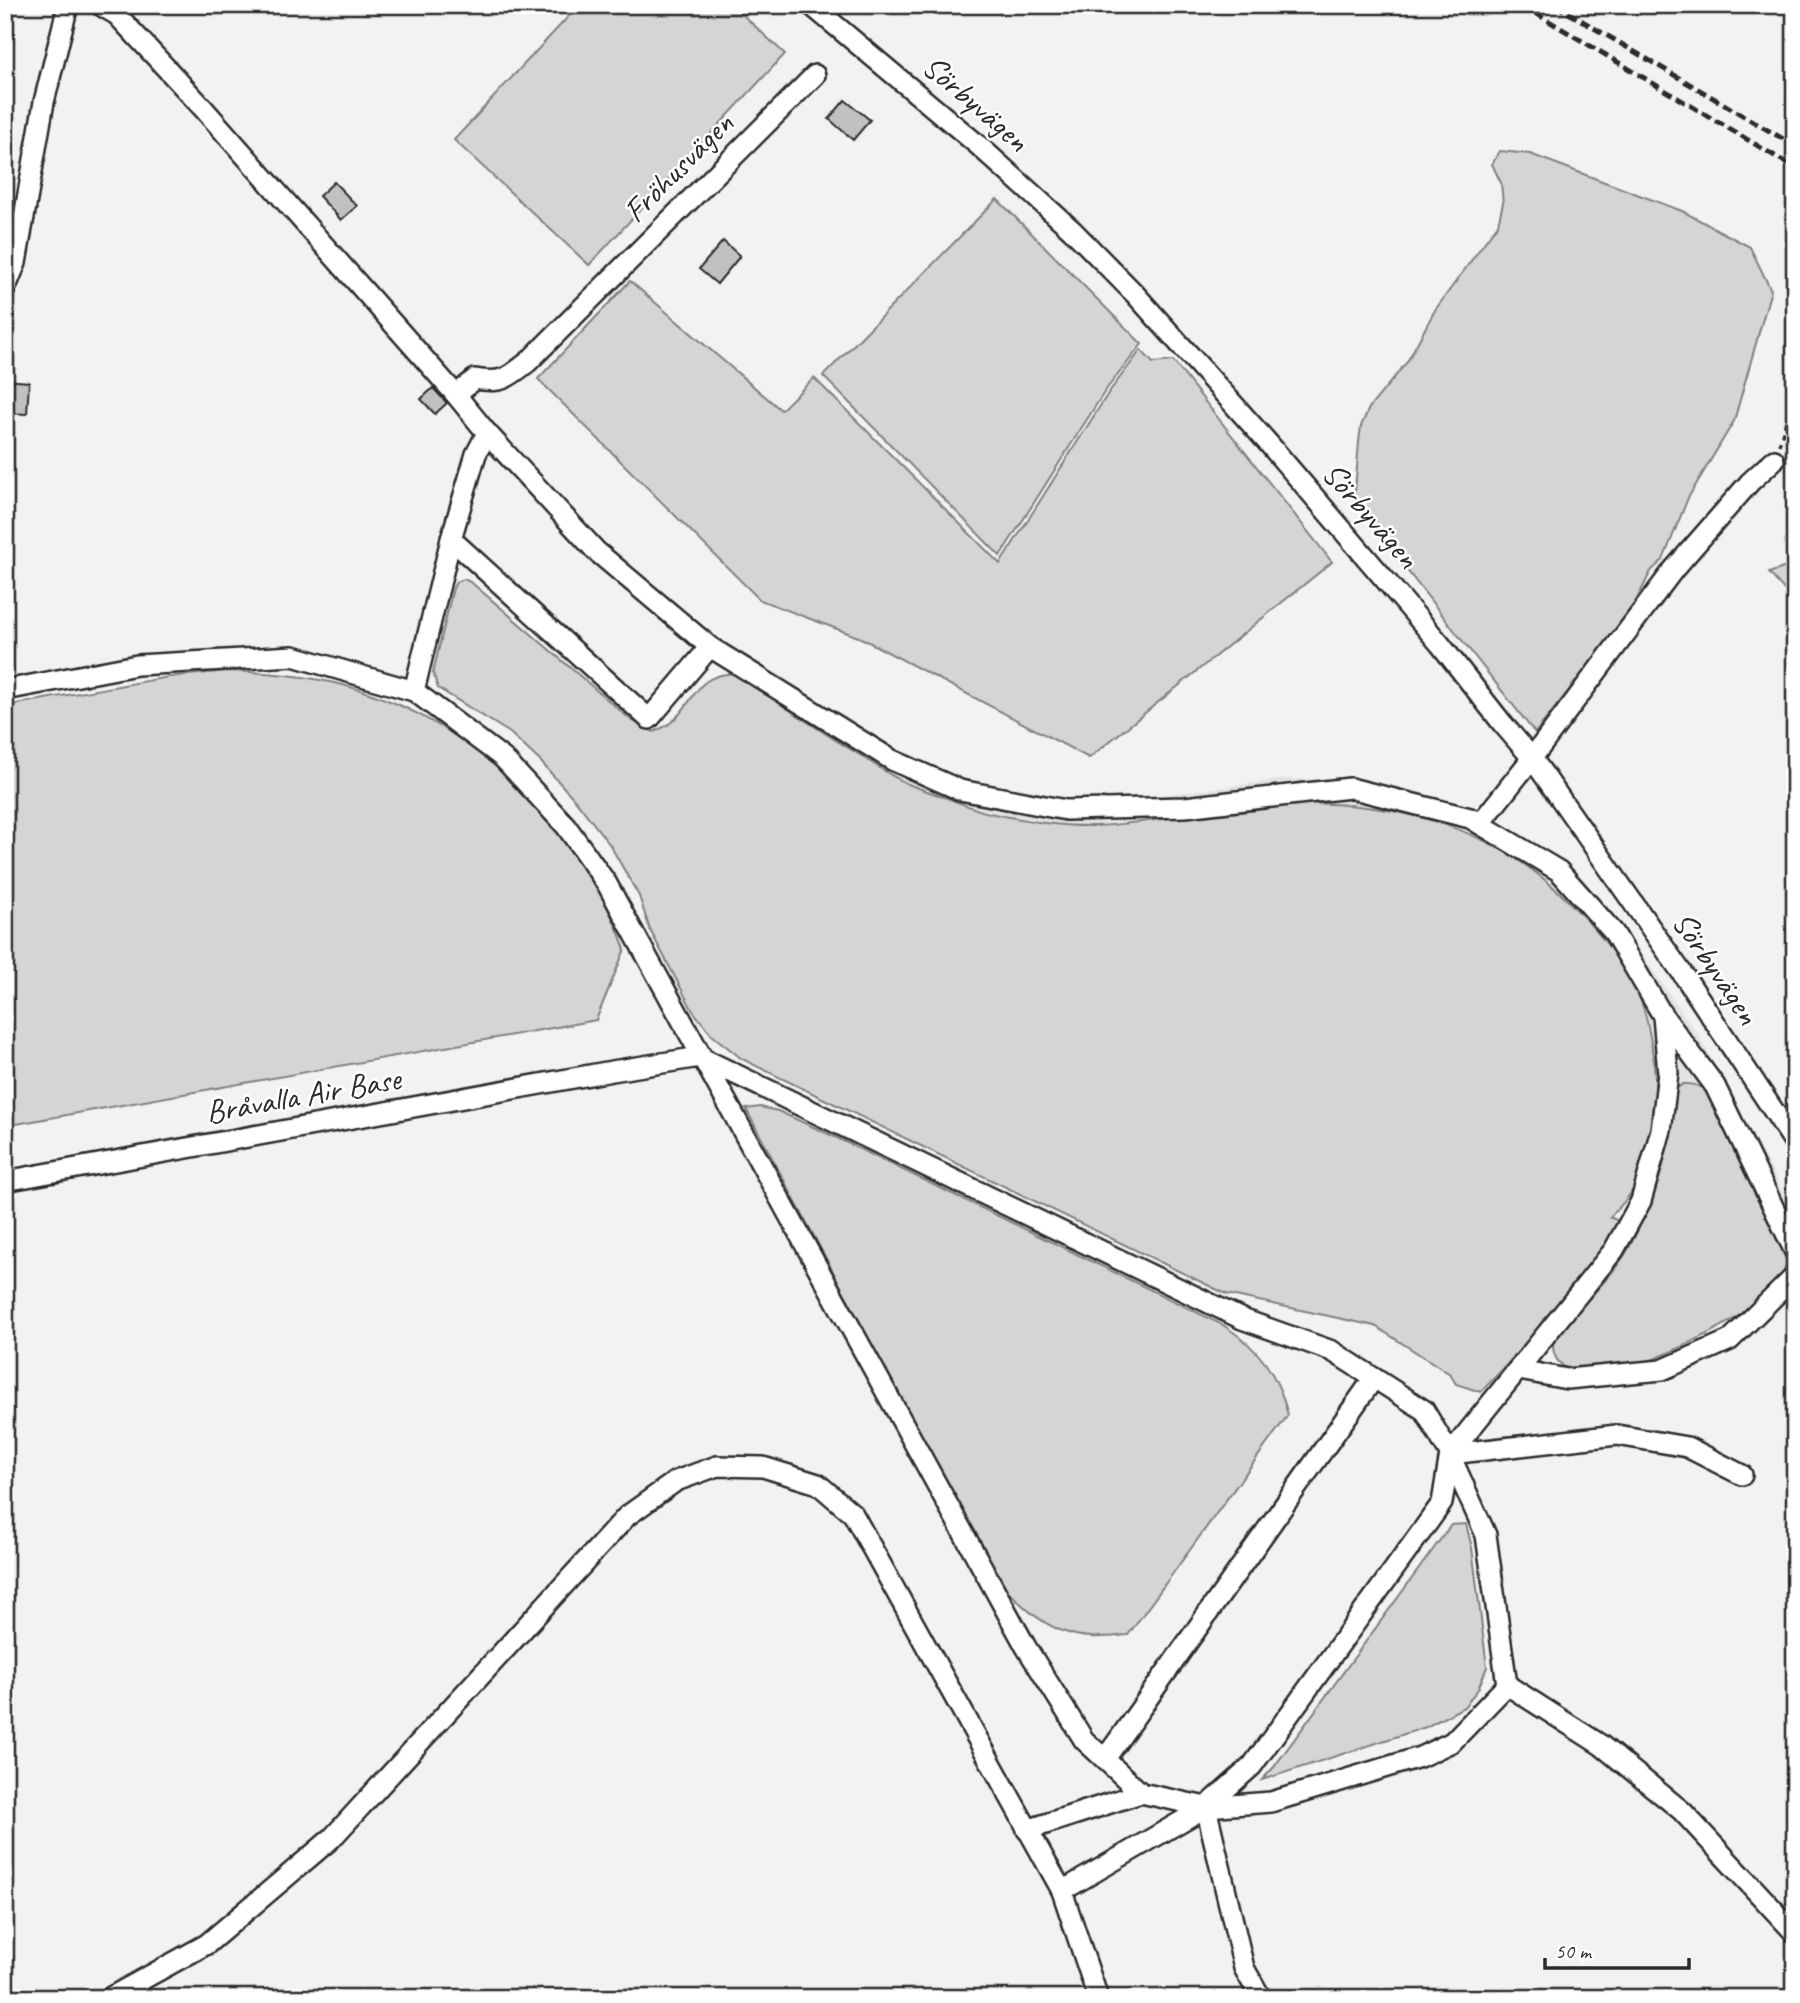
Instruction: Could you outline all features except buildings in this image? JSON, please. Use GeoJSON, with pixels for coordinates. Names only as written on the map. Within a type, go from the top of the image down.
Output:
{"type":"FeatureCollection","features":[{"type":"Feature","properties":{"kind":"street"},"geometry":{"type":"LineString","coordinates":[[5,289],[16,262],[44,102],[68,5]]}},
{"type":"Feature","properties":{"kind":"street"},"geometry":{"type":"LineString","coordinates":[[100,5],[117,15],[203,108],[487,433],[596,551],[710,646],[892,760],[960,790],[1066,810],[1185,807],[1350,788],[1470,818],[1559,871],[1614,933],[1663,1016],[1715,1086],[1794,1249]]}},
{"type":"Feature","properties":{"kind":"street","name":"Sörbyvägen"},"geometry":{"type":"LineString","coordinates":[[811,5],[978,145],[1072,230],[1135,294],[1357,547],[1532,758],[1689,983],[1795,1143]]}},
{"type":"Feature","properties":{"kind":"street","name":"Fröhusvägen"},"geometry":{"type":"LineString","coordinates":[[456,395],[475,379],[492,382],[509,377],[586,305],[815,75]]}},
{"type":"Feature","properties":{"kind":"street"},"geometry":{"type":"LineString","coordinates":[[414,691],[451,539],[476,454],[487,433]]}},
{"type":"Feature","properties":{"kind":"street"},"geometry":{"type":"LineString","coordinates":[[1479,824],[1674,569],[1750,482],[1774,460]]}},
{"type":"Feature","properties":{"kind":"street"},"geometry":{"type":"LineString","coordinates":[[451,539],[649,719],[710,646]]}},
{"type":"Feature","properties":{"kind":"street"},"geometry":{"type":"LineString","coordinates":[[5,690],[138,665],[293,656],[414,691],[503,758],[566,826],[607,884],[1026,1647],[1084,1740],[1141,1793]]}},
{"type":"Feature","properties":{"kind":"street"},"geometry":{"type":"LineString","coordinates":[[1062,1891],[1206,1807],[1252,1766],[1441,1503],[1450,1454],[1614,1250],[1641,1201],[1661,1130],[1668,1073],[1663,1016]]}},
{"type":"Feature","properties":{"kind":"street"},"geometry":{"type":"LineString","coordinates":[[700,1057],[1242,1319],[1332,1351],[1424,1410],[1450,1454],[1486,1535],[1507,1685],[1601,1745],[1682,1811],[1795,1933]]}},
{"type":"Feature","properties":{"kind":"street","name":"Bråvalla Air Base"},"geometry":{"type":"LineString","coordinates":[[5,1181],[611,1070],[700,1057]]}},
{"type":"Feature","properties":{"kind":"street"},"geometry":{"type":"LineString","coordinates":[[1519,1370],[1567,1379],[1662,1370],[1730,1340],[1795,1276]]}},
{"type":"Feature","properties":{"kind":"street"},"geometry":{"type":"LineString","coordinates":[[1105,1759],[1374,1378]]}},
{"type":"Feature","properties":{"kind":"street"},"geometry":{"type":"LineString","coordinates":[[1450,1454],[1617,1435],[1687,1447],[1742,1475]]}},
{"type":"Feature","properties":{"kind":"street"},"geometry":{"type":"LineString","coordinates":[[109,1998],[207,1944],[332,1838],[627,1516],[676,1481],[717,1466],[762,1467],[818,1484],[853,1514],[1062,1891],[1098,1998]]}},
{"type":"Feature","properties":{"kind":"street"},"geometry":{"type":"LineString","coordinates":[[1027,1830],[1141,1793],[1206,1807],[1271,1802],[1420,1757],[1451,1742],[1507,1685]]}},
{"type":"Feature","properties":{"kind":"street"},"geometry":{"type":"LineString","coordinates":[[1206,1807],[1244,1968],[1261,1998]]}},
{"type":"Feature","properties":{"kind":"path"},"geometry":{"type":"LineString","coordinates":[[1774,460],[1795,390]]}},
{"type":"Feature","properties":{"kind":"shaded area"},"geometry":{"type":"Polygon","coordinates":[[[579,5],[732,5],[785,54],[589,265],[454,140],[579,5]]]}},
{"type":"Feature","properties":{"kind":"shaded area"},"geometry":{"type":"Polygon","coordinates":[[[1500,151],[1530,154],[1682,211],[1750,247],[1771,290],[1734,421],[1688,498],[1663,560],[1651,571],[1628,617],[1535,733],[1354,503],[1361,426],[1369,408],[1407,362],[1435,310],[1498,224],[1503,203],[1501,183],[1492,164],[1500,151]]]}},
{"type":"Feature","properties":{"kind":"shaded area"},"geometry":{"type":"Polygon","coordinates":[[[997,199],[1142,344],[1105,391],[1000,556],[823,376],[997,199]]]}},
{"type":"Feature","properties":{"kind":"shaded area"},"geometry":{"type":"Polygon","coordinates":[[[630,281],[781,410],[814,378],[1000,564],[1109,392],[1141,350],[1153,363],[1173,361],[1332,562],[1089,758],[861,638],[760,600],[538,379],[630,281]]]}},
{"type":"Feature","properties":{"kind":"shaded area"},"geometry":{"type":"Polygon","coordinates":[[[1795,564],[1795,602],[1769,573],[1795,564]]]}},
{"type":"Feature","properties":{"kind":"shaded area"},"geometry":{"type":"Polygon","coordinates":[[[464,579],[472,583],[631,720],[654,732],[678,716],[703,684],[711,678],[738,673],[799,716],[895,777],[989,813],[1055,824],[1095,826],[1269,805],[1353,806],[1394,811],[1434,821],[1472,835],[1508,854],[1543,878],[1597,932],[1628,974],[1643,1005],[1654,1063],[1653,1128],[1643,1169],[1634,1188],[1610,1217],[1622,1223],[1555,1310],[1481,1392],[1456,1384],[1450,1374],[1375,1326],[1226,1294],[742,1059],[712,1035],[693,1011],[650,930],[639,896],[610,845],[576,801],[510,733],[438,688],[433,673],[453,588],[456,582],[464,579]]]}},
{"type":"Feature","properties":{"kind":"shaded area"},"geometry":{"type":"Polygon","coordinates":[[[227,671],[323,680],[399,705],[442,727],[482,755],[520,787],[553,824],[582,863],[607,905],[625,949],[596,1020],[5,1126],[5,706],[169,677],[227,671]]]}},
{"type":"Feature","properties":{"kind":"shaded area"},"geometry":{"type":"Polygon","coordinates":[[[831,709],[896,751],[952,776],[1037,798],[1140,798],[1284,779],[1348,780],[1394,786],[1476,811],[1546,852],[1577,874],[1601,899],[1699,1036],[1775,1176],[1795,1220],[1795,1292],[1787,1294],[1780,1278],[1787,1266],[1788,1253],[1683,1084],[1676,1089],[1655,1079],[1652,1042],[1645,1013],[1634,984],[1620,962],[1598,931],[1564,896],[1503,851],[1469,833],[1420,815],[1177,819],[1094,826],[1056,824],[984,812],[906,783],[822,732],[831,709]]]}},
{"type":"Feature","properties":{"kind":"shaded area"},"geometry":{"type":"Polygon","coordinates":[[[1683,1084],[1700,1087],[1713,1098],[1788,1253],[1785,1269],[1773,1287],[1746,1311],[1666,1354],[1633,1367],[1610,1372],[1577,1372],[1560,1363],[1553,1343],[1572,1317],[1615,1269],[1632,1242],[1659,1180],[1666,1154],[1674,1095],[1676,1089],[1683,1084]]]}},
{"type":"Feature","properties":{"kind":"shaded area"},"geometry":{"type":"Polygon","coordinates":[[[760,1107],[778,1111],[835,1137],[1223,1325],[1247,1343],[1265,1363],[1279,1387],[1288,1415],[1128,1635],[1090,1637],[1062,1631],[1026,1608],[996,1577],[746,1109],[760,1107]]]}},
{"type":"Feature","properties":{"kind":"shaded area"},"geometry":{"type":"Polygon","coordinates":[[[1466,1524],[1472,1548],[1487,1667],[1478,1689],[1464,1707],[1426,1727],[1262,1780],[1451,1525],[1466,1524]]]}},
{"type":"Feature","properties":{"kind":"railway"},"geometry":{"type":"LineString","coordinates":[[1522,5],[1795,168]]}},
{"type":"Feature","properties":{"kind":"railway"},"geometry":{"type":"LineString","coordinates":[[1555,5],[1795,146]]}}]}
